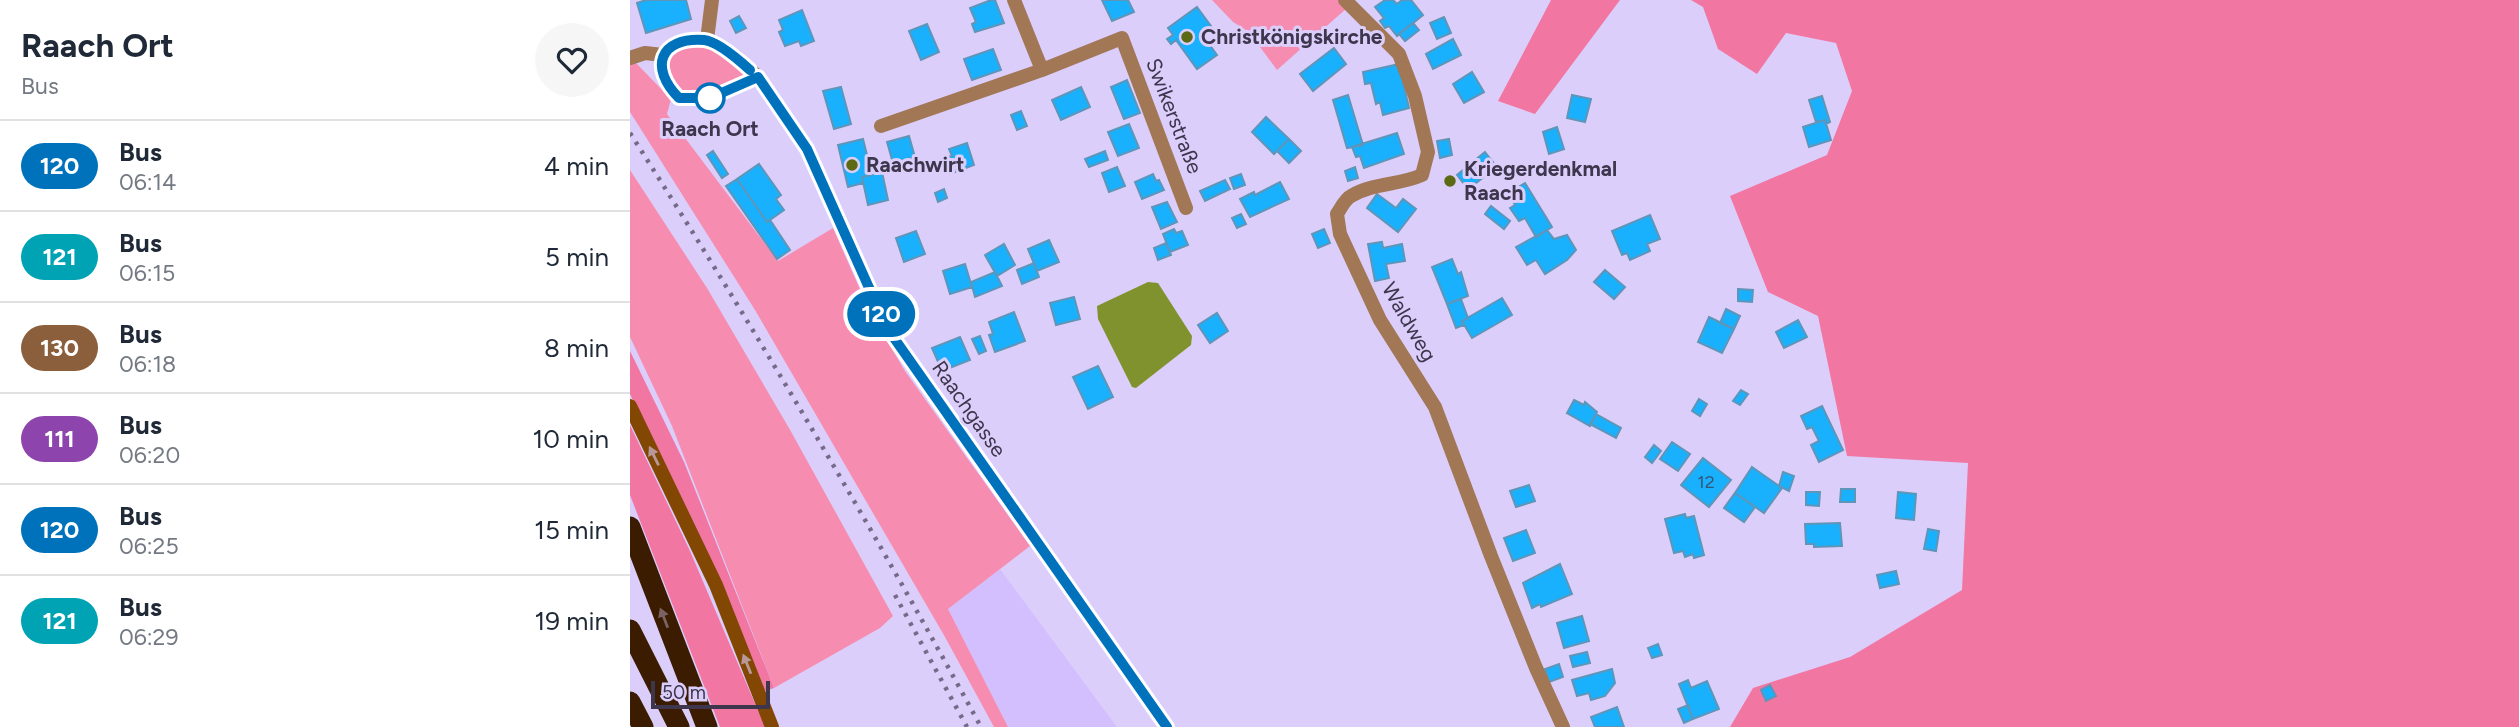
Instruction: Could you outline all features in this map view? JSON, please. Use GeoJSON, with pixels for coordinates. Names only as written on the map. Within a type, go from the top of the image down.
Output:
{"type":"FeatureCollection","features":[{"type":"Feature","properties":{"kind":"highway"},"geometry":{"type":"LineString","coordinates":[[630,527],[707,727]]}},
{"type":"Feature","properties":{"kind":"highway"},"geometry":{"type":"LineString","coordinates":[[630,630],[679,727]]}},
{"type":"Feature","properties":{"kind":"highway"},"geometry":{"type":"LineString","coordinates":[[630,702],[643,727]]}},
{"type":"Feature","properties":{"kind":"main road"},"geometry":{"type":"LineString","coordinates":[[630,407],[716,585],[772,727]]}},
{"type":"Feature","properties":{"kind":"street","name":"Raachgasse"},"geometry":{"type":"LineString","coordinates":[[712,0],[707,40],[735,57],[758,77],[807,149],[887,328],[1167,727]]}},
{"type":"Feature","properties":{"kind":"street"},"geometry":{"type":"LineString","coordinates":[[881,126],[1042,70],[1014,0]]}},
{"type":"Feature","properties":{"kind":"street","name":"Waldweg"},"geometry":{"type":"LineString","coordinates":[[1345,0],[1399,54],[1415,96],[1428,152],[1422,175],[1408,182],[1380,186],[1349,197],[1337,214],[1340,234],[1380,320],[1435,407],[1496,569],[1563,727]]}},
{"type":"Feature","properties":{"kind":"street","name":"Swikerstraße"},"geometry":{"type":"LineString","coordinates":[[1042,70],[1122,38],[1186,208]]}},
{"type":"Feature","properties":{"kind":"street"},"geometry":{"type":"LineString","coordinates":[[630,58],[645,53],[663,55]]}},
{"type":"Feature","properties":{"kind":"shaded area"},"geometry":{"type":"Polygon","coordinates":[[[1212,0],[1340,0],[1347,8],[1277,70],[1249,32],[1233,22],[1212,0]]]}},
{"type":"Feature","properties":{"kind":"shaded area"},"geometry":{"type":"Polygon","coordinates":[[[1551,0],[1620,0],[1535,114],[1498,101],[1551,0]]]}},
{"type":"Feature","properties":{"kind":"shaded area"},"geometry":{"type":"Polygon","coordinates":[[[1691,0],[2519,0],[2519,727],[1730,727],[1753,688],[1850,657],[1962,590],[1968,463],[1847,456],[1818,316],[1768,292],[1730,196],[1827,155],[1852,91],[1836,43],[1786,33],[1757,74],[1718,49],[1703,7],[1691,0]]]}},
{"type":"Feature","properties":{"kind":"shaded area"},"geometry":{"type":"Polygon","coordinates":[[[707,40],[758,77],[710,98],[679,98],[665,82],[662,72],[663,56],[677,44],[707,40]]]}},
{"type":"Feature","properties":{"kind":"shaded area"},"geometry":{"type":"Polygon","coordinates":[[[636,63],[671,99],[667,114],[778,261],[833,228],[870,312],[905,371],[1030,546],[948,609],[1008,727],[994,727],[945,637],[755,310],[630,112],[630,65],[636,63]]]}},
{"type":"Feature","properties":{"kind":"shaded area"},"geometry":{"type":"Polygon","coordinates":[[[630,170],[707,288],[789,428],[893,616],[880,628],[774,688],[672,426],[630,337],[630,170]]]}},
{"type":"Feature","properties":{"kind":"shaded area"},"geometry":{"type":"Polygon","coordinates":[[[1148,282],[1158,283],[1192,336],[1191,345],[1136,388],[1132,387],[1098,319],[1097,306],[1148,282]]]}},
{"type":"Feature","properties":{"kind":"shaded area"},"geometry":{"type":"Polygon","coordinates":[[[630,351],[684,462],[774,688],[765,691],[701,542],[630,394],[630,351]]]}},
{"type":"Feature","properties":{"kind":"shaded area"},"geometry":{"type":"Polygon","coordinates":[[[630,425],[690,551],[765,727],[720,727],[630,495],[630,425]]]}},
{"type":"Feature","properties":{"kind":"shaded area"},"geometry":{"type":"Polygon","coordinates":[[[1000,569],[1117,727],[1008,727],[948,609],[1000,569]]]}},
{"type":"Feature","properties":{"kind":"building"},"geometry":{"type":"Polygon","coordinates":[[[646,0],[686,0],[691,19],[646,33],[637,3],[646,0]]]}},
{"type":"Feature","properties":{"kind":"building"},"geometry":{"type":"Polygon","coordinates":[[[995,0],[1004,23],[975,32],[972,24],[976,22],[970,8],[995,0]]]}},
{"type":"Feature","properties":{"kind":"building"},"geometry":{"type":"Polygon","coordinates":[[[1102,0],[1128,0],[1134,12],[1112,21],[1102,0]]]}},
{"type":"Feature","properties":{"kind":"building"},"geometry":{"type":"Polygon","coordinates":[[[1385,0],[1393,0],[1397,4],[1402,0],[1411,0],[1423,15],[1397,36],[1389,26],[1385,28],[1380,21],[1384,18],[1375,7],[1385,0]]]}},
{"type":"Feature","properties":{"kind":"building","name":"Christkönigskirche"},"geometry":{"type":"Polygon","coordinates":[[[1197,7],[1211,26],[1201,33],[1217,55],[1197,69],[1176,40],[1171,44],[1167,39],[1173,35],[1168,28],[1197,7]]]}},
{"type":"Feature","properties":{"kind":"building"},"geometry":{"type":"Polygon","coordinates":[[[802,10],[814,41],[801,46],[799,41],[785,46],[779,32],[783,30],[779,20],[802,10]]]}},
{"type":"Feature","properties":{"kind":"building"},"geometry":{"type":"Polygon","coordinates":[[[739,16],[746,28],[736,33],[730,21],[739,16]]]}},
{"type":"Feature","properties":{"kind":"building"},"geometry":{"type":"Polygon","coordinates":[[[1444,17],[1451,33],[1437,39],[1430,23],[1444,17]]]}},
{"type":"Feature","properties":{"kind":"building"},"geometry":{"type":"Polygon","coordinates":[[[1413,23],[1419,30],[1405,41],[1399,34],[1413,23]]]}},
{"type":"Feature","properties":{"kind":"building"},"geometry":{"type":"Polygon","coordinates":[[[927,24],[939,52],[921,60],[909,31],[927,24]]]}},
{"type":"Feature","properties":{"kind":"building"},"geometry":{"type":"Polygon","coordinates":[[[1453,39],[1461,55],[1433,69],[1426,54],[1453,39]]]}},
{"type":"Feature","properties":{"kind":"building"},"geometry":{"type":"Polygon","coordinates":[[[1334,48],[1346,64],[1313,91],[1300,74],[1334,48]]]}},
{"type":"Feature","properties":{"kind":"building"},"geometry":{"type":"Polygon","coordinates":[[[993,49],[1001,70],[972,80],[964,59],[993,49]]]}},
{"type":"Feature","properties":{"kind":"building"},"geometry":{"type":"Polygon","coordinates":[[[1399,64],[1409,108],[1383,115],[1380,102],[1376,104],[1371,83],[1365,84],[1363,72],[1399,64]]]}},
{"type":"Feature","properties":{"kind":"building"},"geometry":{"type":"Polygon","coordinates":[[[1472,72],[1484,92],[1464,103],[1453,84],[1472,72]]]}},
{"type":"Feature","properties":{"kind":"building"},"geometry":{"type":"Polygon","coordinates":[[[1127,80],[1140,113],[1124,119],[1111,87],[1127,80]]]}},
{"type":"Feature","properties":{"kind":"building"},"geometry":{"type":"Polygon","coordinates":[[[841,87],[851,124],[834,129],[823,91],[841,87]]]}},
{"type":"Feature","properties":{"kind":"building"},"geometry":{"type":"Polygon","coordinates":[[[1081,87],[1090,107],[1061,120],[1052,100],[1081,87]]]}},
{"type":"Feature","properties":{"kind":"building"},"geometry":{"type":"Polygon","coordinates":[[[1348,95],[1363,145],[1347,148],[1333,100],[1348,95]]]}},
{"type":"Feature","properties":{"kind":"building"},"geometry":{"type":"Polygon","coordinates":[[[1572,95],[1591,99],[1585,122],[1567,118],[1572,95]]]}},
{"type":"Feature","properties":{"kind":"building"},"geometry":{"type":"Polygon","coordinates":[[[1822,96],[1830,122],[1826,124],[1825,120],[1816,122],[1809,100],[1822,96]]]}},
{"type":"Feature","properties":{"kind":"building"},"geometry":{"type":"Polygon","coordinates":[[[1021,111],[1027,126],[1017,130],[1011,115],[1021,111]]]}},
{"type":"Feature","properties":{"kind":"building"},"geometry":{"type":"Polygon","coordinates":[[[1266,117],[1289,139],[1274,154],[1252,132],[1266,117]]]}},
{"type":"Feature","properties":{"kind":"building"},"geometry":{"type":"Polygon","coordinates":[[[1825,120],[1831,140],[1809,147],[1803,127],[1825,120]]]}},
{"type":"Feature","properties":{"kind":"building"},"geometry":{"type":"Polygon","coordinates":[[[1129,124],[1139,148],[1118,156],[1108,132],[1129,124]]]}},
{"type":"Feature","properties":{"kind":"building"},"geometry":{"type":"Polygon","coordinates":[[[1557,127],[1564,149],[1549,154],[1543,132],[1557,127]]]}},
{"type":"Feature","properties":{"kind":"building"},"geometry":{"type":"Polygon","coordinates":[[[1397,133],[1404,154],[1364,168],[1360,156],[1356,157],[1352,147],[1397,133]]]}},
{"type":"Feature","properties":{"kind":"building"},"geometry":{"type":"Polygon","coordinates":[[[909,136],[915,157],[893,163],[887,142],[909,136]]]}},
{"type":"Feature","properties":{"kind":"building"},"geometry":{"type":"Polygon","coordinates":[[[863,139],[872,175],[862,177],[863,183],[848,187],[838,145],[863,139]]]}},
{"type":"Feature","properties":{"kind":"building"},"geometry":{"type":"Polygon","coordinates":[[[1289,139],[1301,151],[1289,163],[1277,151],[1289,139]]]}},
{"type":"Feature","properties":{"kind":"building"},"geometry":{"type":"Polygon","coordinates":[[[1449,139],[1452,155],[1440,158],[1437,141],[1449,139]]]}},
{"type":"Feature","properties":{"kind":"building"},"geometry":{"type":"Polygon","coordinates":[[[967,143],[974,165],[950,174],[944,158],[952,156],[949,149],[967,143]]]}},
{"type":"Feature","properties":{"kind":"building"},"geometry":{"type":"Polygon","coordinates":[[[713,151],[728,174],[722,178],[707,155],[713,151]]]}},
{"type":"Feature","properties":{"kind":"building"},"geometry":{"type":"Polygon","coordinates":[[[1105,151],[1108,160],[1089,167],[1085,159],[1105,151]]]}},
{"type":"Feature","properties":{"kind":"building"},"geometry":{"type":"Polygon","coordinates":[[[1485,152],[1497,167],[1468,189],[1457,175],[1485,152]]]}},
{"type":"Feature","properties":{"kind":"building"},"geometry":{"type":"Polygon","coordinates":[[[759,164],[781,195],[776,199],[784,210],[767,222],[737,179],[759,164]]]}},
{"type":"Feature","properties":{"kind":"building"},"geometry":{"type":"Polygon","coordinates":[[[1117,167],[1125,186],[1109,192],[1102,173],[1117,167]]]}},
{"type":"Feature","properties":{"kind":"building"},"geometry":{"type":"Polygon","coordinates":[[[1355,167],[1358,178],[1348,181],[1345,171],[1355,167]]]}},
{"type":"Feature","properties":{"kind":"building"},"geometry":{"type":"Polygon","coordinates":[[[882,172],[888,200],[868,205],[862,177],[882,172]]]}},
{"type":"Feature","properties":{"kind":"building"},"geometry":{"type":"Polygon","coordinates":[[[1153,174],[1164,190],[1142,199],[1135,182],[1153,174]]]}},
{"type":"Feature","properties":{"kind":"building"},"geometry":{"type":"Polygon","coordinates":[[[1241,174],[1245,185],[1234,189],[1230,178],[1241,174]]]}},
{"type":"Feature","properties":{"kind":"building"},"geometry":{"type":"Polygon","coordinates":[[[737,179],[790,250],[777,259],[726,186],[737,179]]]}},
{"type":"Feature","properties":{"kind":"building"},"geometry":{"type":"Polygon","coordinates":[[[1225,180],[1230,189],[1205,201],[1200,191],[1225,180]]]}},
{"type":"Feature","properties":{"kind":"building"},"geometry":{"type":"Polygon","coordinates":[[[1280,182],[1289,199],[1250,217],[1240,199],[1254,192],[1255,195],[1280,182]]]}},
{"type":"Feature","properties":{"kind":"building"},"geometry":{"type":"Polygon","coordinates":[[[1525,183],[1552,227],[1536,237],[1525,218],[1519,221],[1510,208],[1515,205],[1508,193],[1525,183]]]}},
{"type":"Feature","properties":{"kind":"building"},"geometry":{"type":"Polygon","coordinates":[[[944,189],[947,198],[938,202],[935,193],[944,189]]]}},
{"type":"Feature","properties":{"kind":"building"},"geometry":{"type":"Polygon","coordinates":[[[1377,194],[1396,208],[1403,199],[1416,209],[1398,232],[1367,208],[1377,194]]]}},
{"type":"Feature","properties":{"kind":"building"},"geometry":{"type":"Polygon","coordinates":[[[1167,202],[1177,222],[1161,229],[1152,207],[1167,202]]]}},
{"type":"Feature","properties":{"kind":"building"},"geometry":{"type":"Polygon","coordinates":[[[1491,206],[1510,221],[1504,229],[1485,214],[1491,206]]]}},
{"type":"Feature","properties":{"kind":"building"},"geometry":{"type":"Polygon","coordinates":[[[1241,214],[1246,224],[1237,228],[1232,218],[1241,214]]]}},
{"type":"Feature","properties":{"kind":"building"},"geometry":{"type":"Polygon","coordinates":[[[1650,215],[1660,239],[1647,244],[1650,251],[1630,260],[1627,253],[1622,255],[1612,231],[1650,215]]]}},
{"type":"Feature","properties":{"kind":"building"},"geometry":{"type":"Polygon","coordinates":[[[1174,229],[1176,233],[1182,231],[1188,245],[1170,252],[1163,234],[1174,229]]]}},
{"type":"Feature","properties":{"kind":"building"},"geometry":{"type":"Polygon","coordinates":[[[1324,229],[1330,243],[1318,248],[1312,234],[1324,229]]]}},
{"type":"Feature","properties":{"kind":"building"},"geometry":{"type":"Polygon","coordinates":[[[1547,230],[1554,239],[1567,235],[1576,250],[1567,260],[1545,274],[1536,260],[1527,265],[1516,247],[1547,230]]]}},
{"type":"Feature","properties":{"kind":"building"},"geometry":{"type":"Polygon","coordinates":[[[916,231],[925,254],[904,262],[896,238],[916,231]]]}},
{"type":"Feature","properties":{"kind":"building"},"geometry":{"type":"Polygon","coordinates":[[[1049,240],[1059,262],[1037,271],[1028,249],[1049,240]]]}},
{"type":"Feature","properties":{"kind":"building"},"geometry":{"type":"Polygon","coordinates":[[[1382,242],[1383,248],[1402,244],[1405,261],[1386,264],[1389,278],[1375,281],[1368,244],[1382,242]]]}},
{"type":"Feature","properties":{"kind":"building"},"geometry":{"type":"Polygon","coordinates":[[[1166,243],[1171,255],[1158,260],[1154,248],[1166,243]]]}},
{"type":"Feature","properties":{"kind":"building"},"geometry":{"type":"Polygon","coordinates":[[[1004,244],[1015,265],[997,276],[985,255],[1004,244]]]}},
{"type":"Feature","properties":{"kind":"building"},"geometry":{"type":"Polygon","coordinates":[[[1452,259],[1458,274],[1461,272],[1468,296],[1447,304],[1432,267],[1452,259]]]}},
{"type":"Feature","properties":{"kind":"building"},"geometry":{"type":"Polygon","coordinates":[[[1034,263],[1039,277],[1022,284],[1017,270],[1034,263]]]}},
{"type":"Feature","properties":{"kind":"building"},"geometry":{"type":"Polygon","coordinates":[[[965,264],[972,287],[950,294],[943,271],[965,264]]]}},
{"type":"Feature","properties":{"kind":"building"},"geometry":{"type":"Polygon","coordinates":[[[1605,270],[1625,287],[1614,299],[1594,282],[1605,270]]]}},
{"type":"Feature","properties":{"kind":"building"},"geometry":{"type":"Polygon","coordinates":[[[995,272],[1002,286],[975,297],[971,282],[995,272]]]}},
{"type":"Feature","properties":{"kind":"building"},"geometry":{"type":"Polygon","coordinates":[[[1738,289],[1753,290],[1752,302],[1738,301],[1738,289]]]}},
{"type":"Feature","properties":{"kind":"building"},"geometry":{"type":"Polygon","coordinates":[[[1074,297],[1080,319],[1056,325],[1050,303],[1074,297]]]}},
{"type":"Feature","properties":{"kind":"building"},"geometry":{"type":"Polygon","coordinates":[[[1502,298],[1512,315],[1472,338],[1462,321],[1502,298]]]}},
{"type":"Feature","properties":{"kind":"building"},"geometry":{"type":"Polygon","coordinates":[[[1461,299],[1468,318],[1462,321],[1464,325],[1456,328],[1447,304],[1461,299]]]}},
{"type":"Feature","properties":{"kind":"building"},"geometry":{"type":"Polygon","coordinates":[[[1726,309],[1740,316],[1734,329],[1720,323],[1726,309]]]}},
{"type":"Feature","properties":{"kind":"building"},"geometry":{"type":"Polygon","coordinates":[[[1014,312],[1025,341],[995,352],[989,335],[993,334],[989,322],[1014,312]]]}},
{"type":"Feature","properties":{"kind":"building"},"geometry":{"type":"Polygon","coordinates":[[[1217,313],[1228,331],[1210,343],[1198,325],[1217,313]]]}},
{"type":"Feature","properties":{"kind":"building"},"geometry":{"type":"Polygon","coordinates":[[[1709,317],[1734,329],[1722,353],[1698,342],[1709,317]]]}},
{"type":"Feature","properties":{"kind":"building"},"geometry":{"type":"Polygon","coordinates":[[[1798,320],[1807,337],[1784,348],[1776,332],[1798,320]]]}},
{"type":"Feature","properties":{"kind":"building"},"geometry":{"type":"Polygon","coordinates":[[[980,336],[986,351],[979,354],[972,339],[980,336]]]}},
{"type":"Feature","properties":{"kind":"building"},"geometry":{"type":"Polygon","coordinates":[[[960,337],[970,360],[942,371],[932,348],[960,337]]]}},
{"type":"Feature","properties":{"kind":"building"},"geometry":{"type":"Polygon","coordinates":[[[1098,366],[1113,397],[1088,409],[1073,377],[1098,366]]]}},
{"type":"Feature","properties":{"kind":"building"},"geometry":{"type":"Polygon","coordinates":[[[1741,390],[1748,394],[1740,405],[1733,401],[1741,390]]]}},
{"type":"Feature","properties":{"kind":"building"},"geometry":{"type":"Polygon","coordinates":[[[1699,399],[1707,404],[1700,416],[1692,411],[1699,399]]]}},
{"type":"Feature","properties":{"kind":"building"},"geometry":{"type":"Polygon","coordinates":[[[1574,400],[1584,405],[1585,402],[1597,412],[1590,426],[1567,413],[1574,400]]]}},
{"type":"Feature","properties":{"kind":"building"},"geometry":{"type":"Polygon","coordinates":[[[1822,406],[1843,450],[1819,462],[1811,445],[1819,441],[1812,427],[1807,429],[1801,416],[1822,406]]]}},
{"type":"Feature","properties":{"kind":"building"},"geometry":{"type":"Polygon","coordinates":[[[1596,414],[1621,428],[1616,438],[1590,424],[1596,414]]]}},
{"type":"Feature","properties":{"kind":"building"},"geometry":{"type":"Polygon","coordinates":[[[1672,442],[1690,454],[1678,471],[1660,459],[1672,442]]]}},
{"type":"Feature","properties":{"kind":"building"},"geometry":{"type":"Polygon","coordinates":[[[1654,445],[1661,451],[1652,463],[1645,457],[1654,445]]]}},
{"type":"Feature","properties":{"kind":"building"},"geometry":{"type":"Polygon","coordinates":[[[1703,458],[1731,480],[1709,507],[1681,485],[1703,458]]]}},
{"type":"Feature","properties":{"kind":"building"},"geometry":{"type":"Polygon","coordinates":[[[1752,467],[1782,488],[1764,513],[1735,493],[1752,467]]]}},
{"type":"Feature","properties":{"kind":"building"},"geometry":{"type":"Polygon","coordinates":[[[1783,472],[1794,476],[1789,491],[1779,486],[1783,472]]]}},
{"type":"Feature","properties":{"kind":"building"},"geometry":{"type":"Polygon","coordinates":[[[1529,485],[1535,501],[1516,507],[1510,491],[1529,485]]]}},
{"type":"Feature","properties":{"kind":"building"},"geometry":{"type":"Polygon","coordinates":[[[1841,489],[1855,489],[1855,502],[1840,502],[1841,489]]]}},
{"type":"Feature","properties":{"kind":"building"},"geometry":{"type":"Polygon","coordinates":[[[1806,492],[1820,492],[1819,506],[1806,505],[1806,492]]]}},
{"type":"Feature","properties":{"kind":"building"},"geometry":{"type":"Polygon","coordinates":[[[1898,492],[1916,494],[1914,520],[1896,518],[1898,492]]]}},
{"type":"Feature","properties":{"kind":"building"},"geometry":{"type":"Polygon","coordinates":[[[1735,493],[1755,507],[1744,522],[1724,508],[1735,493]]]}},
{"type":"Feature","properties":{"kind":"building"},"geometry":{"type":"Polygon","coordinates":[[[1685,514],[1686,518],[1694,516],[1704,555],[1694,558],[1693,554],[1685,557],[1683,551],[1674,553],[1665,519],[1685,514]]]}},
{"type":"Feature","properties":{"kind":"building"},"geometry":{"type":"Polygon","coordinates":[[[1840,523],[1842,546],[1814,547],[1814,544],[1806,544],[1805,524],[1840,523]]]}},
{"type":"Feature","properties":{"kind":"building"},"geometry":{"type":"Polygon","coordinates":[[[1928,529],[1939,531],[1936,551],[1924,549],[1928,529]]]}},
{"type":"Feature","properties":{"kind":"building"},"geometry":{"type":"Polygon","coordinates":[[[1526,530],[1535,553],[1513,561],[1504,538],[1526,530]]]}},
{"type":"Feature","properties":{"kind":"building"},"geometry":{"type":"Polygon","coordinates":[[[1560,564],[1572,594],[1532,608],[1523,583],[1560,564]]]}},
{"type":"Feature","properties":{"kind":"building"},"geometry":{"type":"Polygon","coordinates":[[[1896,571],[1899,584],[1880,588],[1877,575],[1896,571]]]}},
{"type":"Feature","properties":{"kind":"building"},"geometry":{"type":"Polygon","coordinates":[[[1582,616],[1589,641],[1564,648],[1557,623],[1582,616]]]}},
{"type":"Feature","properties":{"kind":"building"},"geometry":{"type":"Polygon","coordinates":[[[1658,644],[1662,655],[1652,658],[1648,648],[1658,644]]]}},
{"type":"Feature","properties":{"kind":"building"},"geometry":{"type":"Polygon","coordinates":[[[1587,652],[1590,663],[1573,667],[1570,656],[1587,652]]]}},
{"type":"Feature","properties":{"kind":"building"},"geometry":{"type":"Polygon","coordinates":[[[1559,664],[1563,677],[1549,682],[1545,669],[1559,664]]]}},
{"type":"Feature","properties":{"kind":"building"},"geometry":{"type":"Polygon","coordinates":[[[1612,669],[1615,683],[1605,696],[1591,700],[1589,693],[1577,696],[1572,680],[1612,669]]]}},
{"type":"Feature","properties":{"kind":"building"},"geometry":{"type":"Polygon","coordinates":[[[1688,680],[1691,688],[1707,681],[1719,709],[1693,719],[1679,684],[1688,680]]]}},
{"type":"Feature","properties":{"kind":"building"},"geometry":{"type":"Polygon","coordinates":[[[1770,685],[1776,696],[1766,701],[1761,690],[1770,685]]]}},
{"type":"Feature","properties":{"kind":"building"},"geometry":{"type":"Polygon","coordinates":[[[1688,705],[1693,719],[1684,723],[1678,709],[1688,705]]]}},
{"type":"Feature","properties":{"kind":"building"},"geometry":{"type":"Polygon","coordinates":[[[1617,707],[1624,727],[1595,727],[1591,717],[1617,707]]]}},
{"type":"Feature","properties":{"kind":"railway"},"geometry":{"type":"LineString","coordinates":[[630,133],[811,427],[981,727]]}},
{"type":"Feature","properties":{"kind":"railway"},"geometry":{"type":"LineString","coordinates":[[895,595],[967,727]]}},
{"type":"Feature","properties":{"kind":"bus line","name":"120"},"geometry":{"type":"LineString","coordinates":[[750,70],[707,40],[686,42],[668,49],[663,55],[661,65],[666,85],[679,98],[710,98],[758,77],[807,149],[887,328],[1167,727]]}},
{"type":"Feature","properties":{"kind":"place","name":"Christkönigskirche"},"geometry":{"type":"Point","coordinates":[1187,37]}},
{"type":"Feature","properties":{"kind":"place","name":"Raach Ort"},"geometry":{"type":"Point","coordinates":[710,98]}},
{"type":"Feature","properties":{"kind":"place","name":"Raachwirt"},"geometry":{"type":"Point","coordinates":[852,165]}},
{"type":"Feature","properties":{"kind":"place","name":"Kriegerdenkmal Raach"},"geometry":{"type":"Point","coordinates":[1450,181]}}]}
